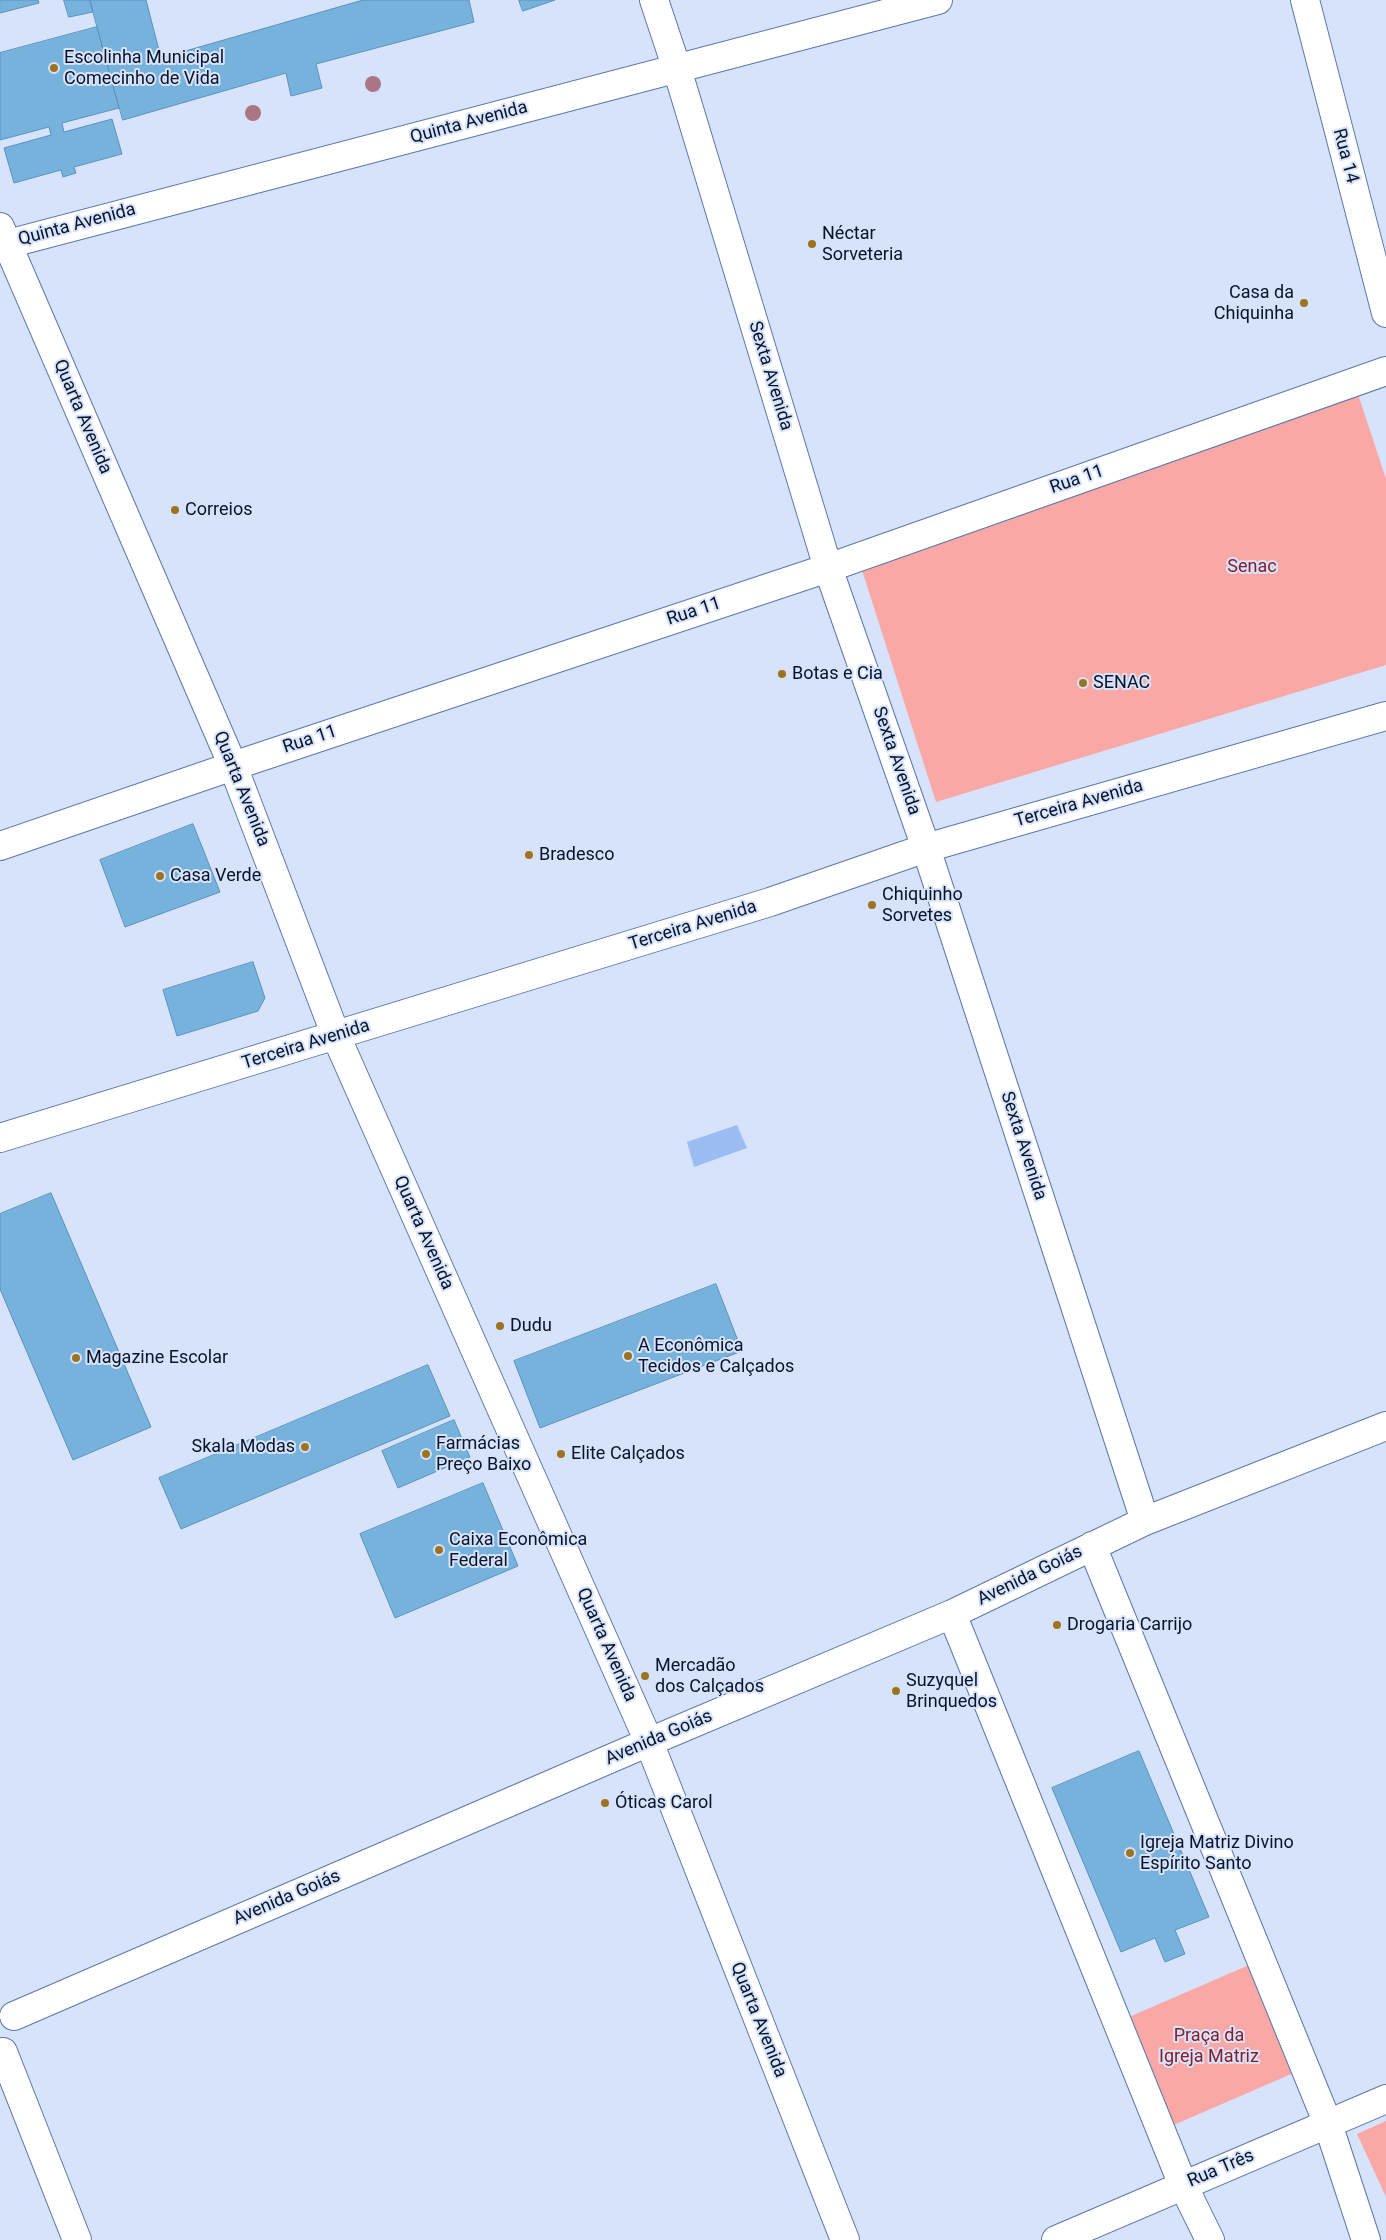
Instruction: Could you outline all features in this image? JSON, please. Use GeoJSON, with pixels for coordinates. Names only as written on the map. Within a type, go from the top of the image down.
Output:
{"type":"FeatureCollection","features":[{"type":"Feature","properties":{"kind":"street","name":"Sexta Avenida"},"geometry":{"type":"LineString","coordinates":[[654,0],[677,69],[828,568],[926,848],[1145,1520]]}},
{"type":"Feature","properties":{"kind":"street","name":"Quinta Avenida"},"geometry":{"type":"LineString","coordinates":[[2,239],[677,69],[938,0]]}},
{"type":"Feature","properties":{"kind":"street","name":"Rua 14"},"geometry":{"type":"LineString","coordinates":[[1305,0],[1386,313]]}},
{"type":"Feature","properties":{"kind":"street","name":"Quarta Avenida"},"geometry":{"type":"LineString","coordinates":[[2,239],[233,766],[336,1036],[649,1742],[846,2240]]}},
{"type":"Feature","properties":{"kind":"street","name":"Rua 11"},"geometry":{"type":"LineString","coordinates":[[0,846],[233,766],[828,568],[1386,370]]}},
{"type":"Feature","properties":{"kind":"street","name":"Terceira Avenida"},"geometry":{"type":"LineString","coordinates":[[0,1138],[770,902],[926,848],[1386,716]]}},
{"type":"Feature","properties":{"kind":"street","name":"Avenida Goiás"},"geometry":{"type":"LineString","coordinates":[[7,2010],[952,1614],[1145,1520],[1386,1426]]}},
{"type":"Feature","properties":{"kind":"street"},"geometry":{"type":"LineString","coordinates":[[1092,1546],[1328,2124],[1366,2240]]}},
{"type":"Feature","properties":{"kind":"street"},"geometry":{"type":"LineString","coordinates":[[952,1614],[1183,2184],[1210,2240]]}},
{"type":"Feature","properties":{"kind":"street"},"geometry":{"type":"LineString","coordinates":[[7,2010],[18,2029],[14,2043],[2,2053],[77,2240]]}},
{"type":"Feature","properties":{"kind":"street","name":"Rua Três"},"geometry":{"type":"LineString","coordinates":[[1056,2240],[1183,2184],[1386,2099]]}},
{"type":"Feature","properties":{"kind":"green space","name":"Senac"},"geometry":{"type":"Polygon","coordinates":[[[1356,388],[1386,479],[1386,665],[936,802],[861,567],[1356,388]]]}},
{"type":"Feature","properties":{"kind":"green space","name":"Praça da Igreja Matriz"},"geometry":{"type":"Polygon","coordinates":[[[1249,1965],[1296,2072],[1169,2127],[1122,2020],[1249,1965]]]}},
{"type":"Feature","properties":{"kind":"green space"},"geometry":{"type":"Polygon","coordinates":[[[1386,2121],[1386,2197],[1357,2134],[1386,2121]]]}},
{"type":"Feature","properties":{"kind":"water"},"geometry":{"type":"Polygon","coordinates":[[[737,1125],[747,1148],[694,1167],[687,1142],[737,1125]]]}},
{"type":"Feature","properties":{"kind":"building"},"geometry":{"type":"Polygon","coordinates":[[[0,0],[38,0],[39,3],[0,13],[0,0]]]}},
{"type":"Feature","properties":{"kind":"building"},"geometry":{"type":"Polygon","coordinates":[[[64,0],[90,0],[93,12],[69,17],[64,0]]]}},
{"type":"Feature","properties":{"kind":"building"},"geometry":{"type":"Polygon","coordinates":[[[90,0],[146,0],[161,58],[363,0],[469,0],[474,22],[316,64],[322,88],[291,96],[286,73],[123,120],[90,0]]]}},
{"type":"Feature","properties":{"kind":"building"},"geometry":{"type":"Polygon","coordinates":[[[519,0],[555,0],[523,11],[519,0]]]}},
{"type":"Feature","properties":{"kind":"building","name":"Escolinha Municipal Comecinho de Vida"},"geometry":{"type":"Polygon","coordinates":[[[97,27],[119,108],[62,123],[64,132],[112,119],[122,154],[74,167],[76,173],[63,177],[61,170],[14,183],[4,148],[51,135],[49,127],[0,140],[0,53],[97,27]]]}},
{"type":"Feature","properties":{"kind":"building","name":"Casa Verde"},"geometry":{"type":"Polygon","coordinates":[[[193,824],[220,892],[125,927],[100,860],[193,824]]]}},
{"type":"Feature","properties":{"kind":"building"},"geometry":{"type":"Polygon","coordinates":[[[253,962],[265,998],[258,1011],[177,1036],[163,990],[253,962]]]}},
{"type":"Feature","properties":{"kind":"building","name":"Magazine Escolar"},"geometry":{"type":"Polygon","coordinates":[[[51,1193],[151,1427],[73,1460],[0,1289],[0,1214],[51,1193]]]}},
{"type":"Feature","properties":{"kind":"building","name":"A Econômica Tecidos e Calçados"},"geometry":{"type":"Polygon","coordinates":[[[716,1284],[742,1351],[540,1428],[514,1361],[716,1284]]]}},
{"type":"Feature","properties":{"kind":"building","name":"Skala Modas"},"geometry":{"type":"Polygon","coordinates":[[[428,1365],[450,1416],[181,1529],[159,1478],[428,1365]]]}},
{"type":"Feature","properties":{"kind":"building","name":"Farmácias Preço Baixo"},"geometry":{"type":"Polygon","coordinates":[[[454,1420],[470,1457],[398,1488],[382,1451],[454,1420]]]}},
{"type":"Feature","properties":{"kind":"building","name":"Caixa Econômica Federal"},"geometry":{"type":"Polygon","coordinates":[[[483,1483],[518,1566],[395,1618],[360,1534],[483,1483]]]}},
{"type":"Feature","properties":{"kind":"building","name":"Igreja Matriz Divino Espírito Santo"},"geometry":{"type":"Polygon","coordinates":[[[1139,1751],[1209,1917],[1175,1930],[1185,1954],[1165,1962],[1155,1938],[1121,1952],[1052,1788],[1139,1751]]]}},
{"type":"Feature","properties":{"kind":"place","name":"Escolinha Municipal Comecinho de Vida"},"geometry":{"type":"Point","coordinates":[54,68]}},
{"type":"Feature","properties":{"kind":"place","name":"Néctar Sorveteria"},"geometry":{"type":"Point","coordinates":[812,244]}},
{"type":"Feature","properties":{"kind":"place","name":"Casa da Chiquinha"},"geometry":{"type":"Point","coordinates":[1304,303]}},
{"type":"Feature","properties":{"kind":"place","name":"Correios"},"geometry":{"type":"Point","coordinates":[175,510]}},
{"type":"Feature","properties":{"kind":"place","name":"Botas e Cia"},"geometry":{"type":"Point","coordinates":[782,674]}},
{"type":"Feature","properties":{"kind":"place","name":"SENAC"},"geometry":{"type":"Point","coordinates":[1083,683]}},
{"type":"Feature","properties":{"kind":"place","name":"Bradesco"},"geometry":{"type":"Point","coordinates":[529,855]}},
{"type":"Feature","properties":{"kind":"place","name":"Casa Verde"},"geometry":{"type":"Point","coordinates":[160,876]}},
{"type":"Feature","properties":{"kind":"place","name":"Chiquinho Sorvetes"},"geometry":{"type":"Point","coordinates":[872,905]}},
{"type":"Feature","properties":{"kind":"place","name":"Dudu"},"geometry":{"type":"Point","coordinates":[500,1326]}},
{"type":"Feature","properties":{"kind":"place","name":"A Econômica Tecidos e Calçados"},"geometry":{"type":"Point","coordinates":[628,1356]}},
{"type":"Feature","properties":{"kind":"place","name":"Magazine Escolar"},"geometry":{"type":"Point","coordinates":[76,1358]}},
{"type":"Feature","properties":{"kind":"place","name":"Skala Modas"},"geometry":{"type":"Point","coordinates":[305,1447]}},
{"type":"Feature","properties":{"kind":"place","name":"Farmácias Preço Baixo"},"geometry":{"type":"Point","coordinates":[426,1454]}},
{"type":"Feature","properties":{"kind":"place","name":"Elite Calçados"},"geometry":{"type":"Point","coordinates":[561,1454]}},
{"type":"Feature","properties":{"kind":"place","name":"Caixa Econômica Federal"},"geometry":{"type":"Point","coordinates":[439,1550]}},
{"type":"Feature","properties":{"kind":"place","name":"Drogaria Carrijo"},"geometry":{"type":"Point","coordinates":[1057,1625]}},
{"type":"Feature","properties":{"kind":"place","name":"Mercadão dos Calçados"},"geometry":{"type":"Point","coordinates":[645,1676]}},
{"type":"Feature","properties":{"kind":"place","name":"Suzyquel Brinquedos"},"geometry":{"type":"Point","coordinates":[896,1691]}},
{"type":"Feature","properties":{"kind":"place","name":"Óticas Carol"},"geometry":{"type":"Point","coordinates":[605,1803]}},
{"type":"Feature","properties":{"kind":"place","name":"Igreja Matriz Divino Espírito Santo"},"geometry":{"type":"Point","coordinates":[1130,1853]}}]}
